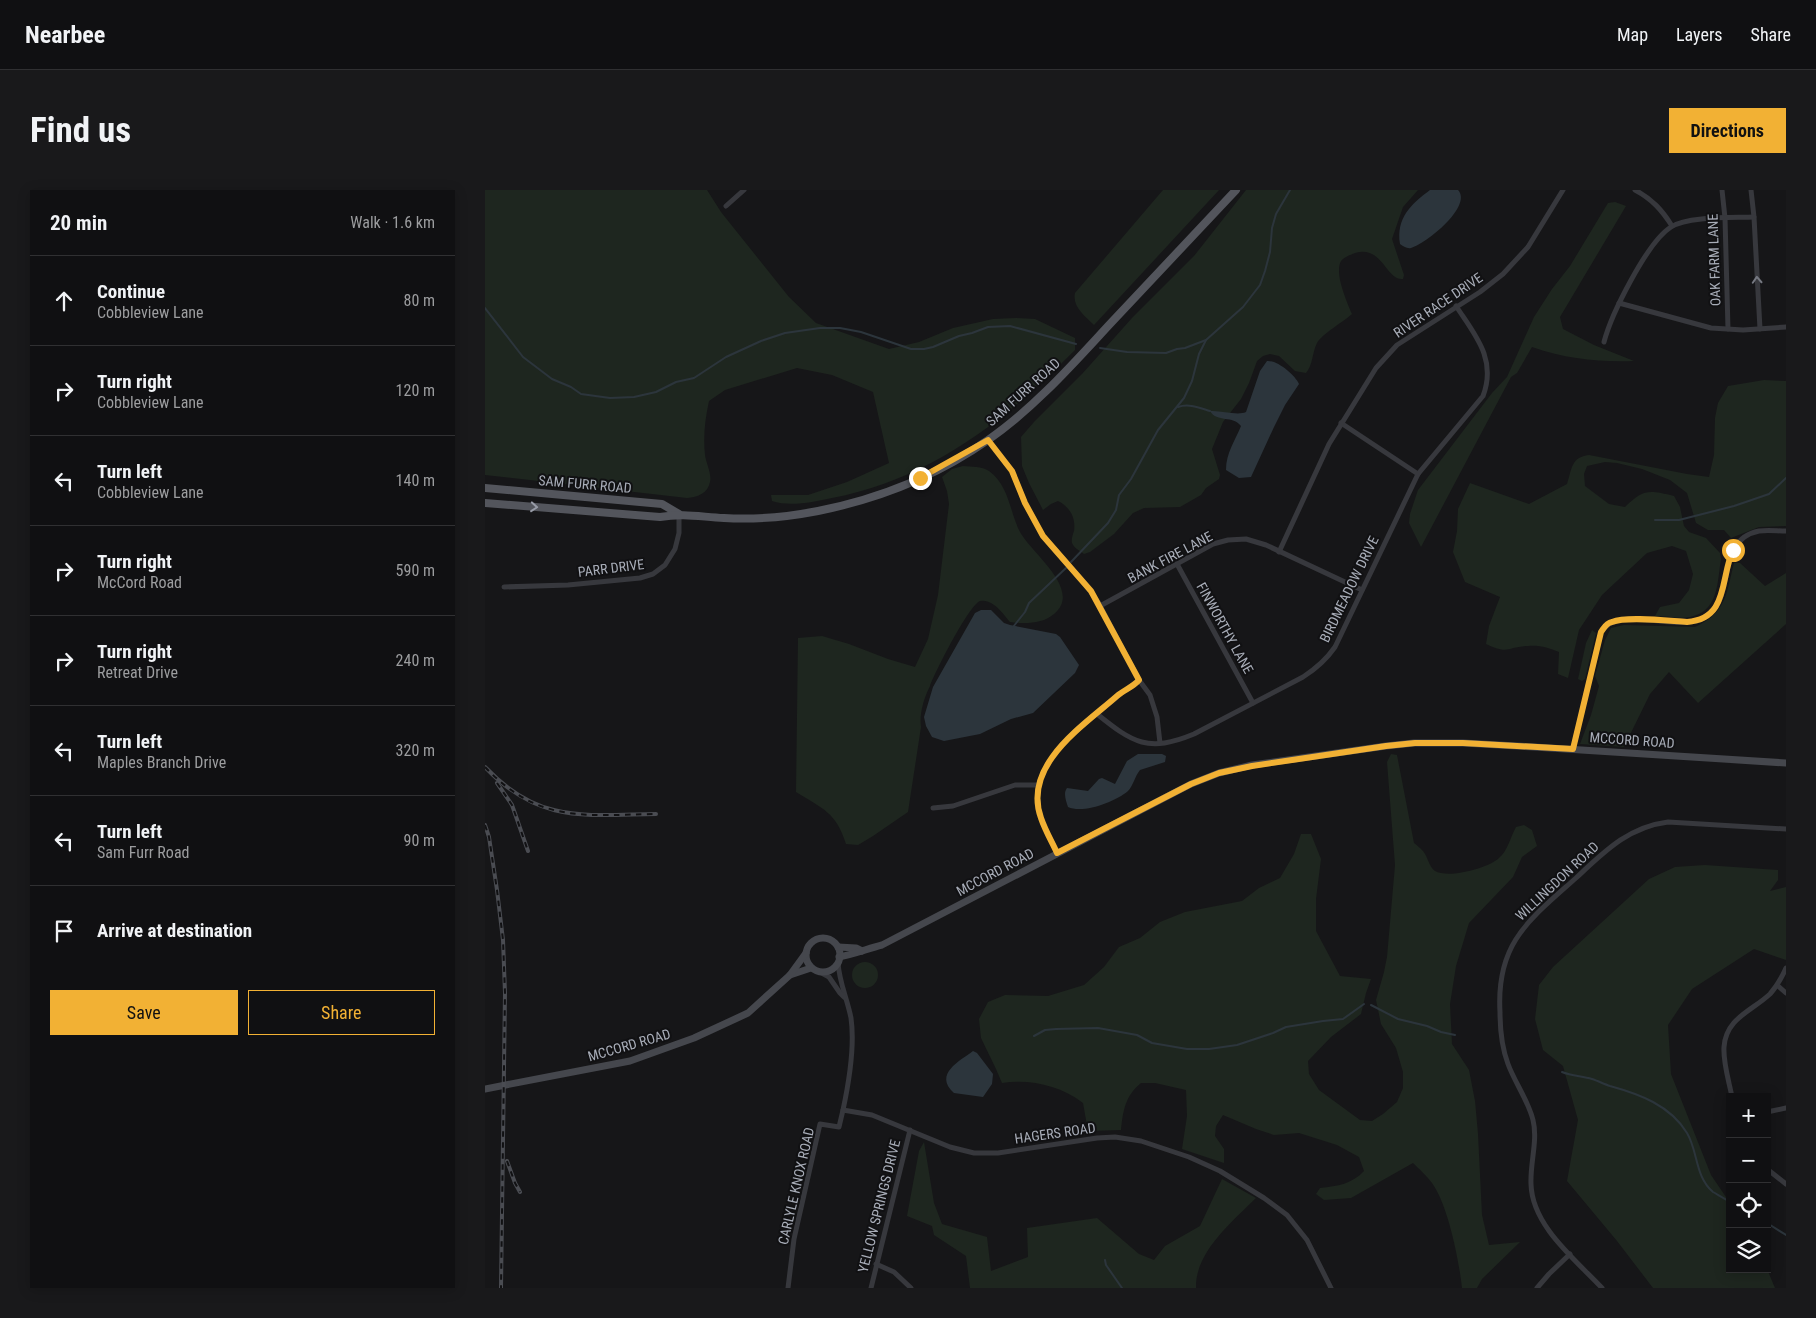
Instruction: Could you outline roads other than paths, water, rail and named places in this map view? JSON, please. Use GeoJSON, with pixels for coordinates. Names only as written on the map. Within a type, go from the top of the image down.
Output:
{"type":"FeatureCollection","features":[{"type":"Feature","properties":{"kind":"main road","name":"SAM FURR ROAD"},"geometry":{"type":"LineString","coordinates":[[485,503],[660,517],[679,514],[725,518],[768,518],[839,507],[886,492],[920,478],[988,440],[1025,410],[1052,385],[1236,190]]}},
{"type":"Feature","properties":{"kind":"main road","name":"SAM FURR ROAD"},"geometry":{"type":"LineString","coordinates":[[485,488],[662,504],[679,514]]}},
{"type":"Feature","properties":{"kind":"street"},"geometry":{"type":"LineString","coordinates":[[725,206],[744,190]]}},
{"type":"Feature","properties":{"kind":"street","name":"RIVER RACE DRIVE"},"geometry":{"type":"LineString","coordinates":[[1279,552],[1329,444],[1376,368],[1397,345],[1480,292],[1503,274],[1539,231],[1563,190]]}},
{"type":"Feature","properties":{"kind":"street"},"geometry":{"type":"LineString","coordinates":[[1635,190],[1646,196],[1661,210],[1672,226]]}},
{"type":"Feature","properties":{"kind":"street","name":"OAK FARM LANE"},"geometry":{"type":"LineString","coordinates":[[1722,190],[1725,218],[1728,330]]}},
{"type":"Feature","properties":{"kind":"street"},"geometry":{"type":"LineString","coordinates":[[1751,190],[1760,329]]}},
{"type":"Feature","properties":{"kind":"street"},"geometry":{"type":"LineString","coordinates":[[1604,342],[1610,322],[1619,303],[1655,242],[1672,226],[1686,222],[1754,217]]}},
{"type":"Feature","properties":{"kind":"street"},"geometry":{"type":"LineString","coordinates":[[1619,303],[1711,328],[1728,330],[1786,327]]}},
{"type":"Feature","properties":{"kind":"street","name":"BIRDMEADOW DRIVE"},"geometry":{"type":"LineString","coordinates":[[1097,714],[1121,733],[1137,742],[1151,744],[1178,741],[1253,703],[1319,666],[1335,647],[1418,474],[1483,396],[1487,386],[1486,358],[1480,342],[1456,306]]}},
{"type":"Feature","properties":{"kind":"street"},"geometry":{"type":"LineString","coordinates":[[1341,423],[1418,474]]}},
{"type":"Feature","properties":{"kind":"street"},"geometry":{"type":"LineString","coordinates":[[988,440],[1012,471],[1025,503],[1043,536],[1085,584],[1100,606],[1139,680],[1150,695],[1155,707],[1160,743]]}},
{"type":"Feature","properties":{"kind":"street","name":"PARR DRIVE"},"geometry":{"type":"LineString","coordinates":[[503,587],[568,585],[646,577],[665,565],[673,555],[678,542],[679,514]]}},
{"type":"Feature","properties":{"kind":"street"},"geometry":{"type":"LineString","coordinates":[[1573,749],[1601,632],[1606,625],[1609,622],[1621,620],[1687,622],[1701,619],[1711,613],[1718,604],[1730,557],[1741,540],[1758,532],[1786,531]]}},
{"type":"Feature","properties":{"kind":"street","name":"BANK FIRE LANE"},"geometry":{"type":"LineString","coordinates":[[1100,606],[1213,544],[1228,540],[1246,539],[1265,545],[1362,590]]}},
{"type":"Feature","properties":{"kind":"street","name":"FINWORTHY LANE"},"geometry":{"type":"LineString","coordinates":[[1177,564],[1253,703]]}},
{"type":"Feature","properties":{"kind":"street"},"geometry":{"type":"LineString","coordinates":[[1057,853],[1040,818],[1037,798],[1038,785],[1044,768],[1053,754],[1097,714],[1139,680]]}},
{"type":"Feature","properties":{"kind":"street","name":"MCCORD ROAD"},"geometry":{"type":"LineString","coordinates":[[790,975],[815,969],[827,971],[838,960],[882,945],[1191,784],[1219,773],[1252,766],[1415,743],[1463,743],[1573,749],[1786,764]]}},
{"type":"Feature","properties":{"kind":"street"},"geometry":{"type":"LineString","coordinates":[[933,808],[953,806],[1015,784],[1038,785]]}},
{"type":"Feature","properties":{"kind":"street","name":"WILLINGDON ROAD"},"geometry":{"type":"LineString","coordinates":[[1602,1288],[1547,1228],[1535,1209],[1531,1188],[1533,1121],[1528,1105],[1508,1064],[1503,1047],[1500,1023],[1499,995],[1502,972],[1512,946],[1520,932],[1536,914],[1612,845],[1636,830],[1668,822],[1786,829]]}},
{"type":"Feature","properties":{"kind":"street","name":"MCCORD ROAD"},"geometry":{"type":"LineString","coordinates":[[485,1089],[629,1061],[694,1038],[748,1013],[790,975],[806,953],[810,944],[818,939],[830,939],[838,946],[856,948],[862,951]]}},
{"type":"Feature","properties":{"kind":"street"},"geometry":{"type":"LineString","coordinates":[[838,946],[839,976],[844,997]]}},
{"type":"Feature","properties":{"kind":"street"},"geometry":{"type":"LineString","coordinates":[[806,953],[807,962],[829,977],[844,997],[848,1006],[851,1022],[851,1047],[848,1089],[843,1110]]}},
{"type":"Feature","properties":{"kind":"street"},"geometry":{"type":"LineString","coordinates":[[1731,1093],[1724,1053],[1727,1033],[1739,1016],[1763,999],[1777,985],[1786,968]]}},
{"type":"Feature","properties":{"kind":"street"},"geometry":{"type":"LineString","coordinates":[[1777,985],[1786,994]]}},
{"type":"Feature","properties":{"kind":"street"},"geometry":{"type":"LineString","coordinates":[[1771,1111],[1786,1108]]}},
{"type":"Feature","properties":{"kind":"street","name":"HAGERS ROAD"},"geometry":{"type":"LineString","coordinates":[[843,1110],[872,1115],[949,1147],[980,1154],[1115,1137],[1141,1141],[1189,1157],[1220,1170],[1259,1194],[1287,1215],[1307,1240],[1331,1288]]}},
{"type":"Feature","properties":{"kind":"street","name":"CARLYLE KNOX ROAD"},"geometry":{"type":"LineString","coordinates":[[788,1288],[793,1239],[820,1124],[839,1127],[843,1110]]}},
{"type":"Feature","properties":{"kind":"street","name":"YELLOW SPRINGS DRIVE"},"geometry":{"type":"LineString","coordinates":[[871,1288],[909,1130]]}},
{"type":"Feature","properties":{"kind":"street"},"geometry":{"type":"LineString","coordinates":[[1771,1172],[1786,1184]]}},
{"type":"Feature","properties":{"kind":"street"},"geometry":{"type":"LineString","coordinates":[[1537,1288],[1570,1254]]}},
{"type":"Feature","properties":{"kind":"street"},"geometry":{"type":"LineString","coordinates":[[876,1264],[894,1272],[911,1288]]}},
{"type":"Feature","properties":{"kind":"waterway"},"geometry":{"type":"LineString","coordinates":[[1071,562],[1108,523],[1116,510],[1119,495],[1131,479],[1158,430],[1184,398],[1192,381],[1199,354],[1206,340],[1243,307],[1260,285],[1270,252],[1272,228],[1276,214],[1290,190]]}},
{"type":"Feature","properties":{"kind":"waterway"},"geometry":{"type":"LineString","coordinates":[[485,308],[523,357],[552,379],[571,387],[581,394],[610,398],[634,397],[656,392],[676,382],[694,378],[726,357],[761,341],[785,333],[820,328],[840,328],[861,332],[911,349],[933,347],[988,327],[1010,326],[1076,344]]}},
{"type":"Feature","properties":{"kind":"waterway"},"geometry":{"type":"LineString","coordinates":[[1100,348],[1127,352],[1166,353],[1206,340]]}},
{"type":"Feature","properties":{"kind":"waterway"},"geometry":{"type":"LineString","coordinates":[[1178,407],[1190,406],[1210,411]]}},
{"type":"Feature","properties":{"kind":"waterway"},"geometry":{"type":"LineString","coordinates":[[1655,520],[1679,520],[1734,506],[1769,494],[1786,478]]}},
{"type":"Feature","properties":{"kind":"waterway"},"geometry":{"type":"LineString","coordinates":[[1013,627],[1025,612],[1029,603],[1066,568]]}},
{"type":"Feature","properties":{"kind":"waterway"},"geometry":{"type":"LineString","coordinates":[[1034,1036],[1045,1030],[1098,1028],[1137,1035],[1152,1043],[1187,1049],[1209,1049],[1237,1045],[1286,1027],[1343,1019],[1364,1004]]}},
{"type":"Feature","properties":{"kind":"waterway"},"geometry":{"type":"LineString","coordinates":[[1371,1005],[1398,1019],[1455,1035]]}},
{"type":"Feature","properties":{"kind":"waterway"},"geometry":{"type":"LineString","coordinates":[[1562,1072],[1592,1079],[1643,1097],[1672,1115],[1680,1123],[1691,1140],[1700,1171],[1707,1186],[1726,1200]]}},
{"type":"Feature","properties":{"kind":"waterway"},"geometry":{"type":"LineString","coordinates":[[1771,1226],[1786,1235]]}},
{"type":"Feature","properties":{"kind":"waterway"},"geometry":{"type":"LineString","coordinates":[[1105,1260],[1106,1265],[1122,1288]]}},
{"type":"Feature","properties":{"kind":"railway"},"geometry":{"type":"LineString","coordinates":[[485,767],[505,785],[525,799],[544,807],[585,815],[656,814]]}},
{"type":"Feature","properties":{"kind":"railway"},"geometry":{"type":"LineString","coordinates":[[497,783],[512,805],[528,851]]}},
{"type":"Feature","properties":{"kind":"railway"},"geometry":{"type":"LineString","coordinates":[[485,825],[489,837],[503,940],[505,993],[501,1288]]}},
{"type":"Feature","properties":{"kind":"railway"},"geometry":{"type":"LineString","coordinates":[[507,1161],[520,1192]]}}]}
